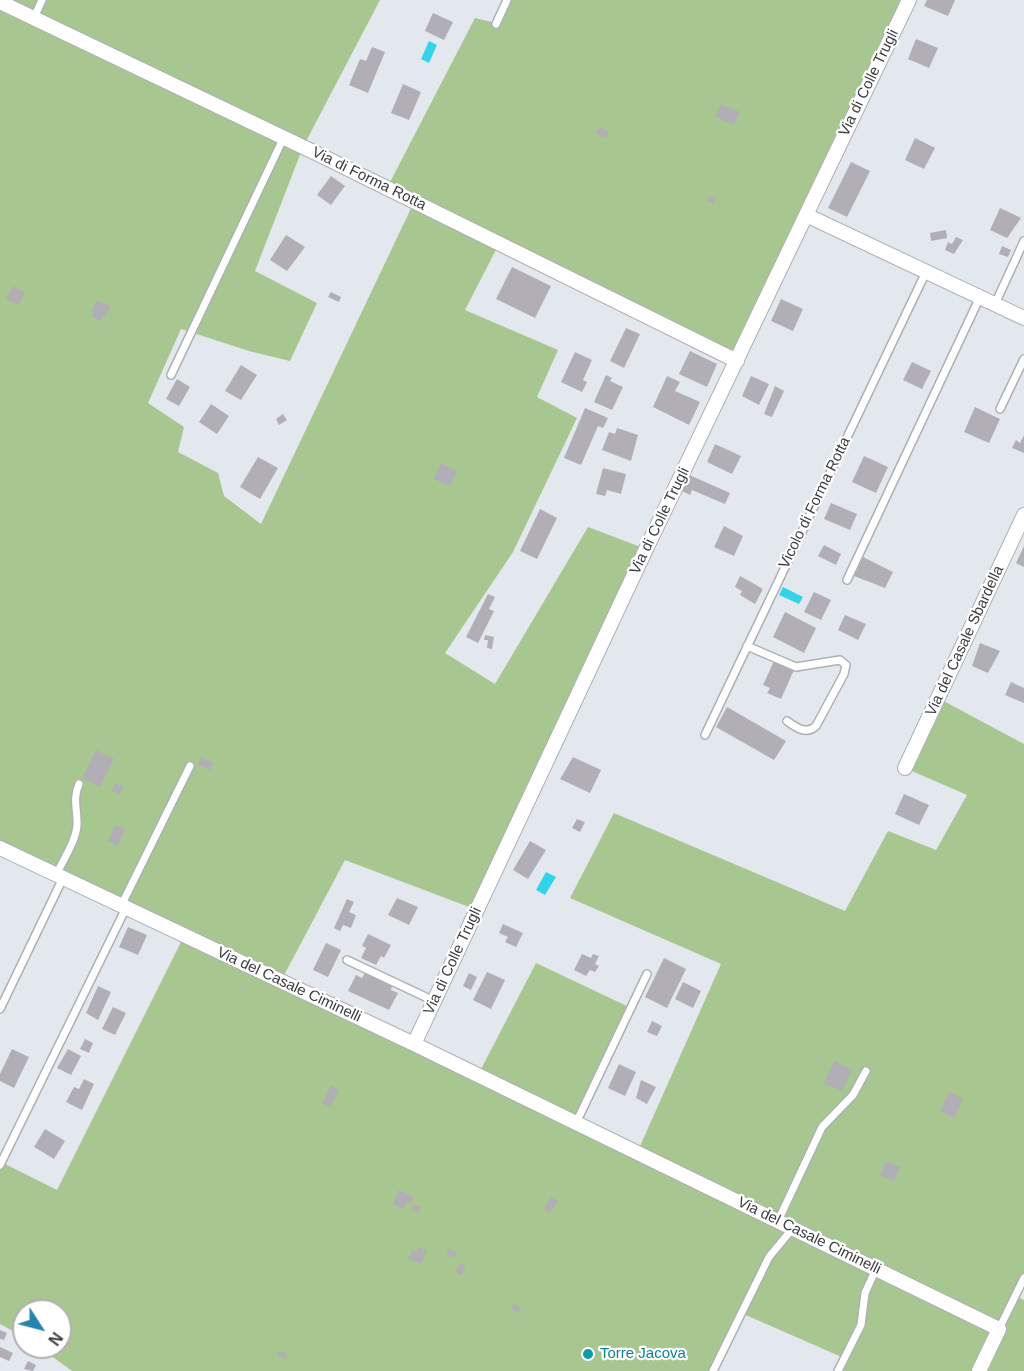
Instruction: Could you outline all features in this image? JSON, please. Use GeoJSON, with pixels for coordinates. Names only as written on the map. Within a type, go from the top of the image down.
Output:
{"type":"FeatureCollection","features":[{"type":"Feature","properties":{"kind":"street","name":"Via di Colle Trugli"},"geometry":{"type":"LineString","coordinates":[[414,1044],[908,0]]}},
{"type":"Feature","properties":{"kind":"street","name":"Via di Forma Rotta"},"geometry":{"type":"LineString","coordinates":[[0,2],[284,137],[737,361]]}},
{"type":"Feature","properties":{"kind":"street"},"geometry":{"type":"LineString","coordinates":[[806,215],[1024,318]]}},
{"type":"Feature","properties":{"kind":"street","name":"Via del Casale Sbardella"},"geometry":{"type":"LineString","coordinates":[[905,768],[1024,514]]}},
{"type":"Feature","properties":{"kind":"street","name":"Via del Casale Ciminelli"},"geometry":{"type":"LineString","coordinates":[[0,848],[414,1044],[999,1329]]}},
{"type":"Feature","properties":{"kind":"street"},"geometry":{"type":"LineString","coordinates":[[979,1371],[999,1329]]}},
{"type":"Feature","properties":{"kind":"lane"},"geometry":{"type":"LineString","coordinates":[[34,18],[42,0]]}},
{"type":"Feature","properties":{"kind":"lane"},"geometry":{"type":"LineString","coordinates":[[496,24],[507,0]]}},
{"type":"Feature","properties":{"kind":"lane"},"geometry":{"type":"LineString","coordinates":[[171,375],[284,137]]}},
{"type":"Feature","properties":{"kind":"lane"},"geometry":{"type":"LineString","coordinates":[[995,304],[1024,241]]}},
{"type":"Feature","properties":{"kind":"lane","name":"Vicolo di Forma Rotta"},"geometry":{"type":"LineString","coordinates":[[705,735],[926,272]]}},
{"type":"Feature","properties":{"kind":"lane"},"geometry":{"type":"LineString","coordinates":[[847,580],[980,297]]}},
{"type":"Feature","properties":{"kind":"lane"},"geometry":{"type":"LineString","coordinates":[[1000,410],[1024,359]]}},
{"type":"Feature","properties":{"kind":"lane"},"geometry":{"type":"LineString","coordinates":[[747,646],[796,667],[840,660],[846,665],[844,674],[816,726],[810,730],[802,730],[788,722]]}},
{"type":"Feature","properties":{"kind":"lane"},"geometry":{"type":"LineString","coordinates":[[0,1165],[190,766]]}},
{"type":"Feature","properties":{"kind":"lane"},"geometry":{"type":"LineString","coordinates":[[0,1009],[60,877],[75,835],[77,820],[74,799],[79,784]]}},
{"type":"Feature","properties":{"kind":"lane"},"geometry":{"type":"LineString","coordinates":[[347,960],[434,1001]]}},
{"type":"Feature","properties":{"kind":"lane"},"geometry":{"type":"LineString","coordinates":[[576,1123],[647,974]]}},
{"type":"Feature","properties":{"kind":"lane"},"geometry":{"type":"LineString","coordinates":[[778,1221],[822,1127],[853,1095],[866,1071]]}},
{"type":"Feature","properties":{"kind":"lane"},"geometry":{"type":"LineString","coordinates":[[713,1371],[769,1257],[793,1228]]}},
{"type":"Feature","properties":{"kind":"lane"},"geometry":{"type":"LineString","coordinates":[[838,1371],[861,1325],[865,1293],[876,1269]]}},
{"type":"Feature","properties":{"kind":"lane"},"geometry":{"type":"LineString","coordinates":[[999,1329],[1024,1278]]}},
{"type":"Feature","properties":{"kind":"green space"},"geometry":{"type":"Polygon","coordinates":[[[0,0],[380,0],[303,147],[255,271],[317,303],[290,361],[249,351],[181,329],[148,403],[184,427],[178,452],[218,473],[224,496],[261,524],[414,202],[387,188],[475,18],[496,23],[507,0],[909,0],[737,361],[499,244],[465,310],[558,350],[537,397],[577,418],[513,552],[445,653],[495,684],[588,527],[646,549],[477,910],[345,860],[281,981],[478,1075],[536,963],[631,1008],[576,1123],[637,1153],[721,964],[570,898],[614,813],[845,911],[888,831],[936,850],[967,795],[905,768],[938,698],[1024,744],[1024,1278],[1015,1296],[1024,1300],[1024,1371],[838,1371],[844,1358],[741,1313],[713,1371],[72,1371],[56,1359],[72,1359],[72,1299],[12,1299],[12,1330],[0,1324],[0,1165],[1,1162],[57,1190],[184,936],[0,848],[0,0]]]}},
{"type":"Feature","properties":{"kind":"water"},"geometry":{"type":"Polygon","coordinates":[[[429,41],[437,45],[429,63],[421,59],[429,41]]]}},
{"type":"Feature","properties":{"kind":"water"},"geometry":{"type":"Polygon","coordinates":[[[783,587],[803,597],[799,604],[779,595],[783,587]]]}},
{"type":"Feature","properties":{"kind":"water"},"geometry":{"type":"Polygon","coordinates":[[[546,872],[556,877],[545,895],[536,890],[546,872]]]}},
{"type":"Feature","properties":{"kind":"building"},"geometry":{"type":"Polygon","coordinates":[[[927,0],[955,0],[948,16],[924,6],[927,0]]]}},
{"type":"Feature","properties":{"kind":"building"},"geometry":{"type":"Polygon","coordinates":[[[433,13],[453,22],[444,40],[425,31],[433,13]]]}},
{"type":"Feature","properties":{"kind":"building"},"geometry":{"type":"Polygon","coordinates":[[[916,39],[938,48],[929,68],[908,59],[916,39]]]}},
{"type":"Feature","properties":{"kind":"building"},"geometry":{"type":"Polygon","coordinates":[[[372,47],[385,52],[368,93],[349,85],[360,59],[366,61],[372,47]]]}},
{"type":"Feature","properties":{"kind":"building"},"geometry":{"type":"Polygon","coordinates":[[[403,84],[421,92],[409,120],[391,113],[403,84]]]}},
{"type":"Feature","properties":{"kind":"building"},"geometry":{"type":"Polygon","coordinates":[[[721,104],[740,112],[734,125],[715,117],[721,104]]]}},
{"type":"Feature","properties":{"kind":"building"},"geometry":{"type":"Polygon","coordinates":[[[599,127],[609,131],[606,138],[596,134],[599,127]]]}},
{"type":"Feature","properties":{"kind":"building"},"geometry":{"type":"Polygon","coordinates":[[[915,138],[935,148],[924,169],[905,160],[915,138]]]}},
{"type":"Feature","properties":{"kind":"building"},"geometry":{"type":"Polygon","coordinates":[[[851,162],[870,171],[847,217],[828,208],[851,162]]]}},
{"type":"Feature","properties":{"kind":"building"},"geometry":{"type":"Polygon","coordinates":[[[331,176],[345,186],[331,205],[317,195],[331,176]]]}},
{"type":"Feature","properties":{"kind":"building"},"geometry":{"type":"Polygon","coordinates":[[[709,196],[716,198],[714,204],[707,201],[709,196]]]}},
{"type":"Feature","properties":{"kind":"building"},"geometry":{"type":"Polygon","coordinates":[[[1000,208],[1021,218],[1007,238],[990,230],[1000,208]]]}},
{"type":"Feature","properties":{"kind":"building"},"geometry":{"type":"Polygon","coordinates":[[[946,230],[947,238],[931,241],[930,233],[946,230]]]}},
{"type":"Feature","properties":{"kind":"building"},"geometry":{"type":"Polygon","coordinates":[[[286,235],[305,247],[287,271],[270,260],[286,235]]]}},
{"type":"Feature","properties":{"kind":"building"},"geometry":{"type":"Polygon","coordinates":[[[956,237],[963,240],[954,254],[945,250],[948,242],[952,244],[956,237]]]}},
{"type":"Feature","properties":{"kind":"building"},"geometry":{"type":"Polygon","coordinates":[[[1002,246],[1011,250],[1008,257],[999,254],[1002,246]]]}},
{"type":"Feature","properties":{"kind":"building"},"geometry":{"type":"Polygon","coordinates":[[[512,267],[551,286],[535,318],[496,299],[512,267]]]}},
{"type":"Feature","properties":{"kind":"building"},"geometry":{"type":"Polygon","coordinates":[[[13,286],[25,293],[18,305],[6,298],[13,286]]]}},
{"type":"Feature","properties":{"kind":"building"},"geometry":{"type":"Polygon","coordinates":[[[331,292],[341,297],[339,302],[328,297],[331,292]]]}},
{"type":"Feature","properties":{"kind":"building"},"geometry":{"type":"Polygon","coordinates":[[[781,299],[803,309],[793,331],[771,321],[781,299]]]}},
{"type":"Feature","properties":{"kind":"building"},"geometry":{"type":"Polygon","coordinates":[[[97,300],[111,307],[100,321],[92,317],[94,312],[91,311],[97,300]]]}},
{"type":"Feature","properties":{"kind":"building"},"geometry":{"type":"Polygon","coordinates":[[[626,328],[640,334],[624,368],[610,361],[626,328]]]}},
{"type":"Feature","properties":{"kind":"building"},"geometry":{"type":"Polygon","coordinates":[[[690,351],[717,364],[707,387],[679,374],[690,351]]]}},
{"type":"Feature","properties":{"kind":"building"},"geometry":{"type":"Polygon","coordinates":[[[575,352],[592,360],[583,380],[587,382],[582,392],[561,382],[575,352]]]}},
{"type":"Feature","properties":{"kind":"building"},"geometry":{"type":"Polygon","coordinates":[[[912,362],[931,371],[922,389],[903,380],[912,362]]]}},
{"type":"Feature","properties":{"kind":"building"},"geometry":{"type":"Polygon","coordinates":[[[241,365],[257,375],[241,400],[225,391],[241,365]]]}},
{"type":"Feature","properties":{"kind":"building"},"geometry":{"type":"Polygon","coordinates":[[[606,375],[612,378],[610,381],[623,387],[612,410],[594,402],[606,375]]]}},
{"type":"Feature","properties":{"kind":"building"},"geometry":{"type":"Polygon","coordinates":[[[667,376],[680,382],[675,391],[700,402],[689,425],[653,407],[667,376]]]}},
{"type":"Feature","properties":{"kind":"building"},"geometry":{"type":"Polygon","coordinates":[[[751,376],[769,384],[759,405],[742,396],[751,376]]]}},
{"type":"Feature","properties":{"kind":"building"},"geometry":{"type":"Polygon","coordinates":[[[177,379],[190,387],[179,406],[166,399],[177,379]]]}},
{"type":"Feature","properties":{"kind":"building"},"geometry":{"type":"Polygon","coordinates":[[[775,386],[784,391],[772,417],[764,414],[775,386]]]}},
{"type":"Feature","properties":{"kind":"building"},"geometry":{"type":"Polygon","coordinates":[[[211,404],[229,416],[217,434],[199,422],[211,404]]]}},
{"type":"Feature","properties":{"kind":"building"},"geometry":{"type":"Polygon","coordinates":[[[975,407],[1000,419],[989,443],[964,432],[975,407]]]}},
{"type":"Feature","properties":{"kind":"building"},"geometry":{"type":"Polygon","coordinates":[[[585,408],[608,418],[603,428],[598,426],[581,465],[564,458],[585,408]]]}},
{"type":"Feature","properties":{"kind":"building"},"geometry":{"type":"Polygon","coordinates":[[[283,414],[287,420],[279,425],[276,419],[283,414]]]}},
{"type":"Feature","properties":{"kind":"building"},"geometry":{"type":"Polygon","coordinates":[[[617,428],[638,435],[631,461],[602,450],[609,432],[615,434],[617,428]]]}},
{"type":"Feature","properties":{"kind":"building"},"geometry":{"type":"Polygon","coordinates":[[[1024,435],[1024,453],[1012,448],[1016,440],[1020,443],[1024,435]]]}},
{"type":"Feature","properties":{"kind":"building"},"geometry":{"type":"Polygon","coordinates":[[[715,444],[741,456],[732,474],[707,462],[715,444]]]}},
{"type":"Feature","properties":{"kind":"building"},"geometry":{"type":"Polygon","coordinates":[[[864,456],[888,467],[876,493],[852,482],[864,456]]]}},
{"type":"Feature","properties":{"kind":"building"},"geometry":{"type":"Polygon","coordinates":[[[258,457],[278,468],[260,499],[240,487],[258,457]]]}},
{"type":"Feature","properties":{"kind":"building"},"geometry":{"type":"Polygon","coordinates":[[[441,463],[457,471],[450,486],[434,479],[441,463]]]}},
{"type":"Feature","properties":{"kind":"building"},"geometry":{"type":"Polygon","coordinates":[[[603,468],[626,474],[621,494],[607,490],[605,496],[596,494],[603,468]]]}},
{"type":"Feature","properties":{"kind":"building"},"geometry":{"type":"Polygon","coordinates":[[[687,474],[730,493],[725,504],[692,490],[690,495],[680,490],[687,474]]]}},
{"type":"Feature","properties":{"kind":"building"},"geometry":{"type":"Polygon","coordinates":[[[831,503],[857,514],[850,530],[824,519],[831,503]]]}},
{"type":"Feature","properties":{"kind":"building"},"geometry":{"type":"Polygon","coordinates":[[[540,509],[557,518],[537,559],[520,551],[540,509]]]}},
{"type":"Feature","properties":{"kind":"building"},"geometry":{"type":"Polygon","coordinates":[[[724,526],[743,536],[734,556],[714,547],[724,526]]]}},
{"type":"Feature","properties":{"kind":"building"},"geometry":{"type":"Polygon","coordinates":[[[824,545],[841,554],[836,565],[818,556],[824,545]]]}},
{"type":"Feature","properties":{"kind":"building"},"geometry":{"type":"Polygon","coordinates":[[[1024,546],[1024,567],[1016,563],[1024,546]]]}},
{"type":"Feature","properties":{"kind":"building"},"geometry":{"type":"Polygon","coordinates":[[[863,557],[893,572],[885,588],[854,576],[863,557]]]}},
{"type":"Feature","properties":{"kind":"building"},"geometry":{"type":"Polygon","coordinates":[[[740,576],[763,589],[755,604],[740,595],[742,591],[735,587],[740,576]]]}},
{"type":"Feature","properties":{"kind":"building"},"geometry":{"type":"Polygon","coordinates":[[[814,592],[831,600],[821,620],[804,612],[814,592]]]}},
{"type":"Feature","properties":{"kind":"building"},"geometry":{"type":"Polygon","coordinates":[[[488,594],[495,597],[489,609],[494,611],[478,643],[466,637],[488,594]]]}},
{"type":"Feature","properties":{"kind":"building"},"geometry":{"type":"Polygon","coordinates":[[[785,612],[816,628],[804,653],[773,637],[785,612]]]}},
{"type":"Feature","properties":{"kind":"building"},"geometry":{"type":"Polygon","coordinates":[[[845,615],[866,624],[858,640],[838,630],[845,615]]]}},
{"type":"Feature","properties":{"kind":"building"},"geometry":{"type":"Polygon","coordinates":[[[485,635],[494,637],[492,649],[487,648],[488,640],[484,640],[485,635]]]}},
{"type":"Feature","properties":{"kind":"building"},"geometry":{"type":"Polygon","coordinates":[[[980,643],[1000,651],[988,673],[972,666],[980,643]]]}},
{"type":"Feature","properties":{"kind":"building"},"geometry":{"type":"Polygon","coordinates":[[[774,661],[794,670],[781,699],[767,693],[770,688],[763,685],[774,661]]]}},
{"type":"Feature","properties":{"kind":"building"},"geometry":{"type":"Polygon","coordinates":[[[1011,682],[1024,688],[1024,703],[1005,695],[1011,682]]]}},
{"type":"Feature","properties":{"kind":"building"},"geometry":{"type":"Polygon","coordinates":[[[727,707],[786,741],[774,760],[716,727],[727,707]]]}},
{"type":"Feature","properties":{"kind":"building"},"geometry":{"type":"Polygon","coordinates":[[[96,750],[114,759],[100,787],[82,778],[96,750]]]}},
{"type":"Feature","properties":{"kind":"building"},"geometry":{"type":"Polygon","coordinates":[[[201,757],[213,762],[211,770],[198,765],[201,757]]]}},
{"type":"Feature","properties":{"kind":"building"},"geometry":{"type":"Polygon","coordinates":[[[573,757],[601,770],[590,793],[560,779],[573,757]]]}},
{"type":"Feature","properties":{"kind":"building"},"geometry":{"type":"Polygon","coordinates":[[[115,783],[123,787],[120,794],[112,791],[115,783]]]}},
{"type":"Feature","properties":{"kind":"building"},"geometry":{"type":"Polygon","coordinates":[[[904,794],[929,805],[919,825],[895,814],[904,794]]]}},
{"type":"Feature","properties":{"kind":"building"},"geometry":{"type":"Polygon","coordinates":[[[577,819],[585,822],[580,832],[572,828],[577,819]]]}},
{"type":"Feature","properties":{"kind":"building"},"geometry":{"type":"Polygon","coordinates":[[[115,825],[125,829],[118,846],[108,841],[115,825]]]}},
{"type":"Feature","properties":{"kind":"building"},"geometry":{"type":"Polygon","coordinates":[[[530,841],[546,850],[528,879],[513,870],[530,841]]]}},
{"type":"Feature","properties":{"kind":"building"},"geometry":{"type":"Polygon","coordinates":[[[397,898],[418,907],[409,925],[388,915],[397,898]]]}},
{"type":"Feature","properties":{"kind":"building"},"geometry":{"type":"Polygon","coordinates":[[[347,899],[354,902],[349,912],[356,915],[351,928],[343,925],[340,931],[334,928],[347,899]]]}},
{"type":"Feature","properties":{"kind":"building"},"geometry":{"type":"Polygon","coordinates":[[[503,924],[523,933],[516,947],[505,942],[508,937],[499,933],[503,924]]]}},
{"type":"Feature","properties":{"kind":"building"},"geometry":{"type":"Polygon","coordinates":[[[128,927],[147,935],[138,955],[119,947],[128,927]]]}},
{"type":"Feature","properties":{"kind":"building"},"geometry":{"type":"Polygon","coordinates":[[[368,934],[391,945],[384,958],[381,956],[376,965],[361,958],[366,948],[362,946],[368,934]]]}},
{"type":"Feature","properties":{"kind":"building"},"geometry":{"type":"Polygon","coordinates":[[[326,943],[341,950],[328,977],[313,970],[326,943]]]}},
{"type":"Feature","properties":{"kind":"building"},"geometry":{"type":"Polygon","coordinates":[[[582,954],[591,958],[593,954],[599,956],[595,964],[599,966],[595,972],[590,970],[586,976],[574,970],[582,954]]]}},
{"type":"Feature","properties":{"kind":"building"},"geometry":{"type":"Polygon","coordinates":[[[664,958],[686,969],[667,1008],[645,997],[664,958]]]}},
{"type":"Feature","properties":{"kind":"building"},"geometry":{"type":"Polygon","coordinates":[[[487,972],[505,980],[491,1009],[473,1000],[487,972]]]}},
{"type":"Feature","properties":{"kind":"building"},"geometry":{"type":"Polygon","coordinates":[[[365,973],[392,986],[391,990],[398,993],[389,1010],[348,991],[356,975],[362,978],[365,973]]]}},
{"type":"Feature","properties":{"kind":"building"},"geometry":{"type":"Polygon","coordinates":[[[469,973],[477,977],[471,990],[463,986],[469,973]]]}},
{"type":"Feature","properties":{"kind":"building"},"geometry":{"type":"Polygon","coordinates":[[[683,982],[701,991],[693,1008],[675,999],[683,982]]]}},
{"type":"Feature","properties":{"kind":"building"},"geometry":{"type":"Polygon","coordinates":[[[98,986],[111,992],[98,1020],[86,1013],[98,986]]]}},
{"type":"Feature","properties":{"kind":"building"},"geometry":{"type":"Polygon","coordinates":[[[113,1007],[126,1013],[115,1035],[102,1029],[113,1007]]]}},
{"type":"Feature","properties":{"kind":"building"},"geometry":{"type":"Polygon","coordinates":[[[652,1021],[662,1026],[657,1036],[647,1032],[652,1021]]]}},
{"type":"Feature","properties":{"kind":"building"},"geometry":{"type":"Polygon","coordinates":[[[85,1039],[93,1043],[89,1053],[80,1049],[85,1039]]]}},
{"type":"Feature","properties":{"kind":"building"},"geometry":{"type":"Polygon","coordinates":[[[12,1049],[29,1057],[14,1088],[0,1081],[0,1074],[12,1049]]]}},
{"type":"Feature","properties":{"kind":"building"},"geometry":{"type":"Polygon","coordinates":[[[68,1049],[81,1056],[71,1075],[57,1068],[68,1049]]]}},
{"type":"Feature","properties":{"kind":"building"},"geometry":{"type":"Polygon","coordinates":[[[834,1061],[852,1070],[842,1091],[824,1083],[834,1061]]]}},
{"type":"Feature","properties":{"kind":"building"},"geometry":{"type":"Polygon","coordinates":[[[619,1064],[636,1072],[625,1096],[608,1088],[619,1064]]]}},
{"type":"Feature","properties":{"kind":"building"},"geometry":{"type":"Polygon","coordinates":[[[84,1079],[94,1084],[82,1110],[66,1102],[74,1087],[79,1089],[84,1079]]]}},
{"type":"Feature","properties":{"kind":"building"},"geometry":{"type":"Polygon","coordinates":[[[641,1080],[656,1087],[647,1104],[636,1098],[641,1080]]]}},
{"type":"Feature","properties":{"kind":"building"},"geometry":{"type":"Polygon","coordinates":[[[331,1086],[339,1090],[330,1107],[322,1103],[331,1086]]]}},
{"type":"Feature","properties":{"kind":"building"},"geometry":{"type":"Polygon","coordinates":[[[949,1092],[963,1099],[954,1118],[940,1111],[949,1092]]]}},
{"type":"Feature","properties":{"kind":"building"},"geometry":{"type":"Polygon","coordinates":[[[45,1129],[65,1141],[54,1159],[34,1147],[45,1129]]]}},
{"type":"Feature","properties":{"kind":"building"},"geometry":{"type":"Polygon","coordinates":[[[886,1161],[900,1167],[894,1181],[880,1175],[886,1161]]]}},
{"type":"Feature","properties":{"kind":"building"},"geometry":{"type":"Polygon","coordinates":[[[399,1190],[414,1197],[411,1204],[406,1202],[403,1209],[393,1204],[399,1190]]]}},
{"type":"Feature","properties":{"kind":"building"},"geometry":{"type":"Polygon","coordinates":[[[551,1197],[558,1201],[550,1213],[544,1209],[551,1197]]]}},
{"type":"Feature","properties":{"kind":"building"},"geometry":{"type":"Polygon","coordinates":[[[414,1204],[421,1207],[418,1213],[411,1210],[414,1204]]]}},
{"type":"Feature","properties":{"kind":"building"},"geometry":{"type":"Polygon","coordinates":[[[418,1247],[427,1251],[421,1264],[408,1259],[412,1250],[417,1252],[418,1247]]]}},
{"type":"Feature","properties":{"kind":"building"},"geometry":{"type":"Polygon","coordinates":[[[449,1249],[457,1253],[454,1258],[446,1254],[449,1249]]]}},
{"type":"Feature","properties":{"kind":"building"},"geometry":{"type":"Polygon","coordinates":[[[460,1263],[466,1266],[461,1275],[455,1272],[460,1263]]]}},
{"type":"Feature","properties":{"kind":"building"},"geometry":{"type":"Polygon","coordinates":[[[513,1304],[521,1307],[519,1313],[511,1309],[513,1304]]]}},
{"type":"Feature","properties":{"kind":"building"},"geometry":{"type":"Polygon","coordinates":[[[0,1330],[7,1333],[4,1340],[0,1339],[0,1330]]]}},
{"type":"Feature","properties":{"kind":"building"},"geometry":{"type":"Polygon","coordinates":[[[0,1347],[12,1353],[9,1361],[0,1357],[0,1347]]]}},
{"type":"Feature","properties":{"kind":"building","name":"Torre Jacova"},"geometry":{"type":"Polygon","coordinates":[[[585,1347],[595,1351],[590,1361],[580,1357],[585,1347]]]}},
{"type":"Feature","properties":{"kind":"building"},"geometry":{"type":"Polygon","coordinates":[[[278,1351],[287,1353],[286,1358],[277,1356],[278,1351]]]}},
{"type":"Feature","properties":{"kind":"building"},"geometry":{"type":"Polygon","coordinates":[[[28,1361],[36,1365],[33,1371],[24,1369],[28,1361]]]}},
{"type":"Feature","properties":{"kind":"place","name":"Torre Jacova"},"geometry":{"type":"Point","coordinates":[588,1354]}}]}
